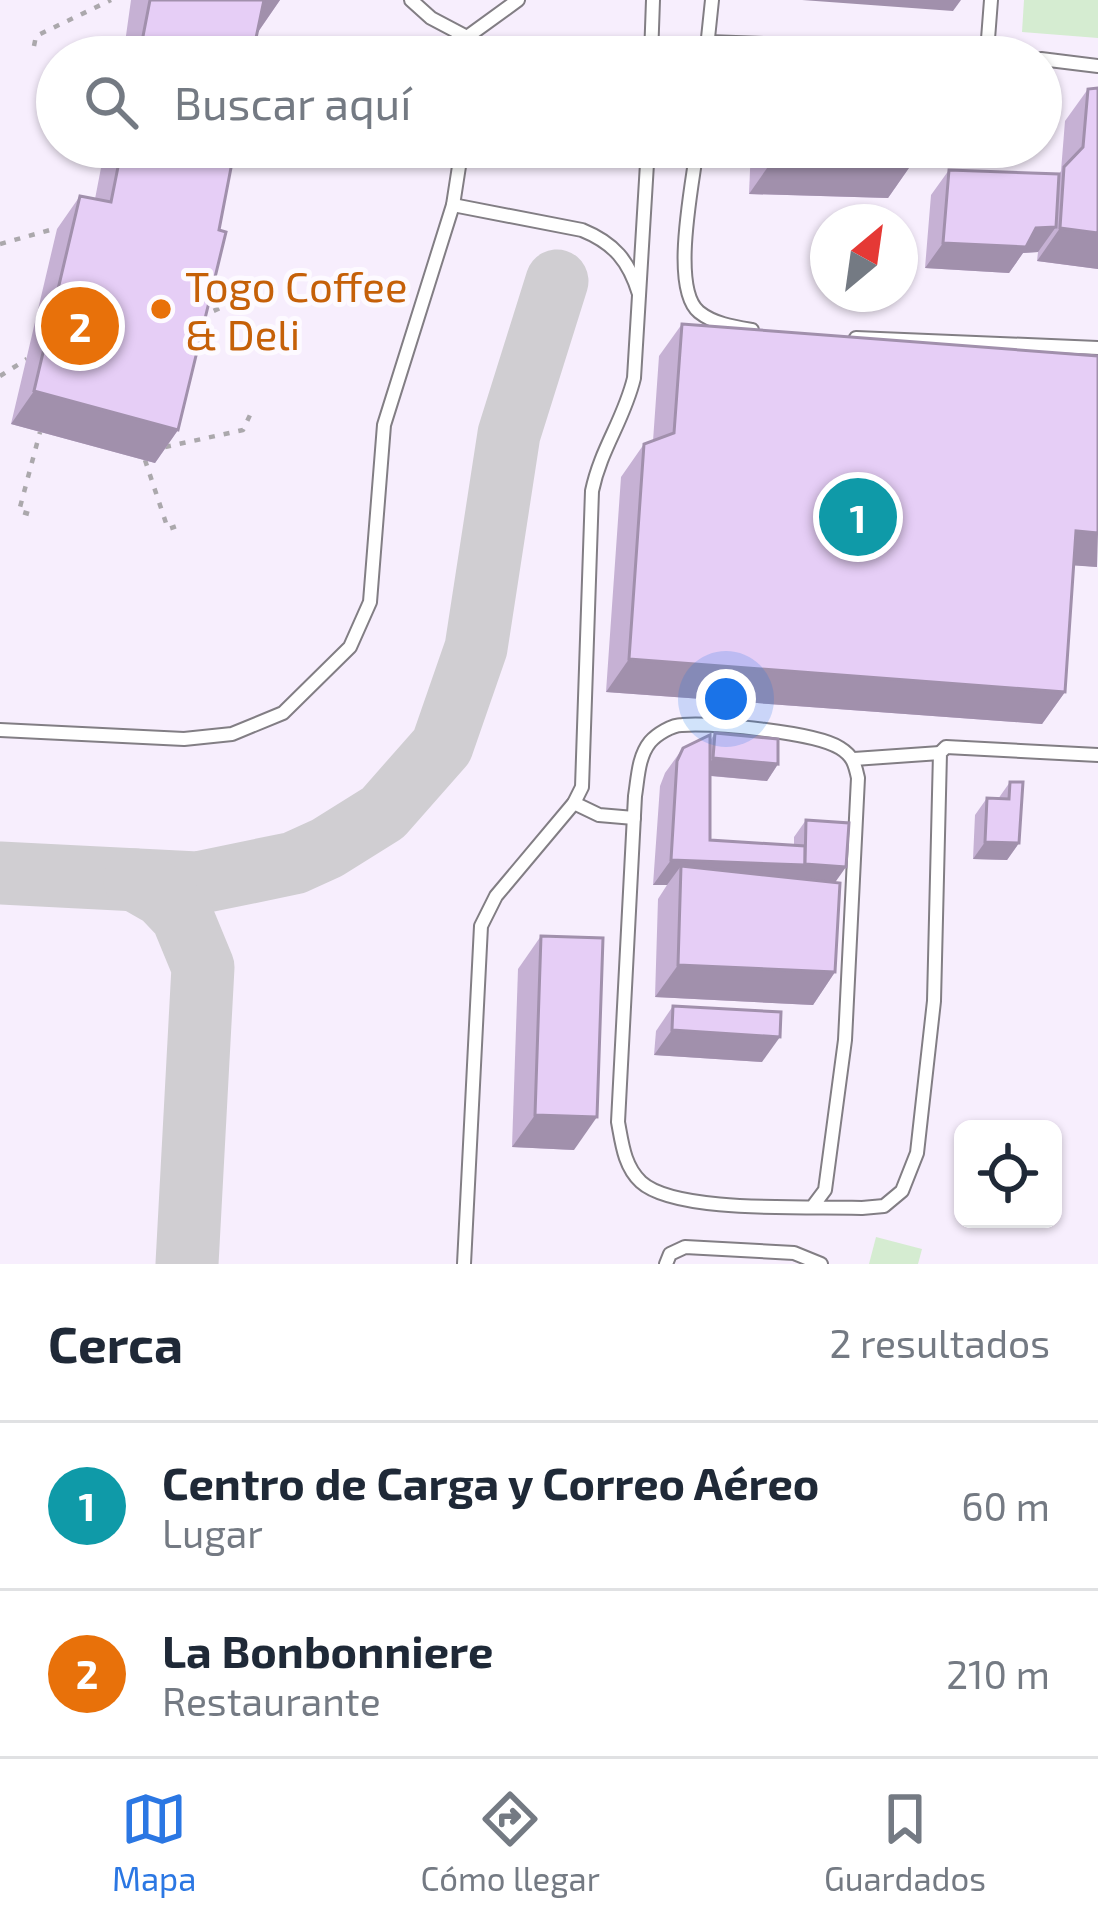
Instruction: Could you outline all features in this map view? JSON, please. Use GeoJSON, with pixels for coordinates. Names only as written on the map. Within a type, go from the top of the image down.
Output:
{"type":"FeatureCollection","features":[{"type":"Feature","properties":{"kind":"lane"},"geometry":{"type":"LineString","coordinates":[[411,0],[431,19],[465,36]]}},
{"type":"Feature","properties":{"kind":"lane"},"geometry":{"type":"LineString","coordinates":[[468,36],[518,0]]}},
{"type":"Feature","properties":{"kind":"lane"},"geometry":{"type":"LineString","coordinates":[[652,36],[653,0]]}},
{"type":"Feature","properties":{"kind":"lane"},"geometry":{"type":"LineString","coordinates":[[708,36],[712,0]]}},
{"type":"Feature","properties":{"kind":"lane"},"geometry":{"type":"LineString","coordinates":[[988,36],[991,0]]}},
{"type":"Feature","properties":{"kind":"lane"},"geometry":{"type":"LineString","coordinates":[[1062,62],[1098,66]]}},
{"type":"Feature","properties":{"kind":"lane"},"geometry":{"type":"LineString","coordinates":[[0,730],[184,740],[232,734],[283,713],[350,646],[370,602],[384,425],[453,205],[459,168]]}},
{"type":"Feature","properties":{"kind":"lane"},"geometry":{"type":"LineString","coordinates":[[464,1264],[481,926],[496,896],[574,803],[582,787],[592,490],[599,454],[626,412],[634,378],[647,168]]}},
{"type":"Feature","properties":{"kind":"lane"},"geometry":{"type":"LineString","coordinates":[[695,168],[684,270],[688,297],[697,311],[721,324],[771,332]]}},
{"type":"Feature","properties":{"kind":"lane"},"geometry":{"type":"LineString","coordinates":[[453,205],[582,230],[601,238],[626,262],[642,302]]}},
{"type":"Feature","properties":{"kind":"lane"},"geometry":{"type":"LineString","coordinates":[[837,337],[1098,348]]}},
{"type":"Feature","properties":{"kind":"lane"},"geometry":{"type":"LineString","coordinates":[[813,1206],[825,1190],[845,1040],[858,778],[854,759],[816,737],[678,724],[650,741],[640,760],[618,1122],[624,1155],[638,1179],[655,1192],[678,1200],[813,1206],[884,1206],[902,1190],[917,1153],[934,1001],[940,753]]}},
{"type":"Feature","properties":{"kind":"lane"},"geometry":{"type":"LineString","coordinates":[[854,759],[940,753],[946,747],[1098,755]]}},
{"type":"Feature","properties":{"kind":"lane"},"geometry":{"type":"LineString","coordinates":[[574,803],[599,815],[634,818]]}},
{"type":"Feature","properties":{"kind":"lane"},"geometry":{"type":"LineString","coordinates":[[666,1264],[670,1254],[685,1247],[794,1253],[820,1264]]}},
{"type":"Feature","properties":{"kind":"path"},"geometry":{"type":"LineString","coordinates":[[34,46],[36,36],[111,0]]}},
{"type":"Feature","properties":{"kind":"path"},"geometry":{"type":"LineString","coordinates":[[0,244],[57,229]]}},
{"type":"Feature","properties":{"kind":"path"},"geometry":{"type":"LineString","coordinates":[[190,322],[240,299],[241,285]]}},
{"type":"Feature","properties":{"kind":"path"},"geometry":{"type":"LineString","coordinates":[[0,376],[27,359]]}},
{"type":"Feature","properties":{"kind":"path"},"geometry":{"type":"LineString","coordinates":[[158,448],[243,430],[250,415]]}},
{"type":"Feature","properties":{"kind":"path"},"geometry":{"type":"LineString","coordinates":[[29,514],[19,511],[40,432]]}},
{"type":"Feature","properties":{"kind":"path"},"geometry":{"type":"LineString","coordinates":[[145,460],[168,529],[180,525]]}},
{"type":"Feature","properties":{"kind":"shaded area"},"geometry":{"type":"Polygon","coordinates":[[[0,0],[1098,0],[1098,1264],[0,1264],[0,0]]]}},
{"type":"Feature","properties":{"kind":"green space"},"geometry":{"type":"Polygon","coordinates":[[[1024,0],[1098,0],[1098,38],[1022,32],[1024,0]]]}},
{"type":"Feature","properties":{"kind":"green space"},"geometry":{"type":"Polygon","coordinates":[[[876,1237],[922,1249],[918,1264],[869,1264],[876,1237]]]}},
{"type":"Feature","properties":{"kind":"building"},"geometry":{"type":"Polygon","coordinates":[[[150,0],[264,0],[256,36],[143,36],[150,0]]]}},
{"type":"Feature","properties":{"kind":"building"},"geometry":{"type":"Polygon","coordinates":[[[1098,88],[1098,233],[1060,228],[1064,167],[1083,147],[1088,89],[1098,88]]]}},
{"type":"Feature","properties":{"kind":"building"},"geometry":{"type":"Polygon","coordinates":[[[118,168],[231,168],[219,230],[226,232],[178,430],[34,391],[80,196],[111,202],[118,168]]]}},
{"type":"Feature","properties":{"kind":"building"},"geometry":{"type":"Polygon","coordinates":[[[949,170],[1059,174],[1056,227],[1036,228],[1026,247],[943,243],[949,170]]]}},
{"type":"Feature","properties":{"kind":"building"},"geometry":{"type":"Polygon","coordinates":[[[682,324],[1098,356],[1098,533],[1076,531],[1065,692],[629,659],[644,444],[674,433],[682,324]]]}},
{"type":"Feature","properties":{"kind":"building"},"geometry":{"type":"Polygon","coordinates":[[[715,733],[778,739],[778,764],[713,758],[715,733]]]}},
{"type":"Feature","properties":{"kind":"building"},"geometry":{"type":"Polygon","coordinates":[[[710,735],[710,840],[805,846],[805,865],[671,860],[677,761],[683,748],[710,735]]]}},
{"type":"Feature","properties":{"kind":"building"},"geometry":{"type":"Polygon","coordinates":[[[1010,782],[1023,782],[1019,843],[985,842],[987,798],[1009,799],[1010,782]]]}},
{"type":"Feature","properties":{"kind":"building"},"geometry":{"type":"Polygon","coordinates":[[[806,820],[849,823],[846,867],[805,864],[806,820]]]}},
{"type":"Feature","properties":{"kind":"building"},"geometry":{"type":"Polygon","coordinates":[[[681,866],[840,883],[835,972],[678,965],[681,866]]]}},
{"type":"Feature","properties":{"kind":"building"},"geometry":{"type":"Polygon","coordinates":[[[541,936],[603,938],[597,1117],[535,1115],[541,936]]]}},
{"type":"Feature","properties":{"kind":"building"},"geometry":{"type":"Polygon","coordinates":[[[673,1006],[781,1012],[780,1037],[672,1030],[673,1006]]]}},
{"type":"Feature","properties":{"kind":"taxiway"},"geometry":{"type":"LineString","coordinates":[[0,873],[197,883],[294,863],[383,813],[442,746],[476,648],[509,434],[557,281]]}},
{"type":"Feature","properties":{"kind":"taxiway"},"geometry":{"type":"LineString","coordinates":[[135,880],[163,896],[182,916],[203,967],[187,1264]]}},
{"type":"Feature","properties":{"kind":"place","name":"Togo Coffee & Deli"},"geometry":{"type":"Point","coordinates":[161,309]}},
{"type":"Feature","properties":{"kind":"place","name":"La Bonbonniere"},"geometry":{"type":"Point","coordinates":[80,326]}},
{"type":"Feature","properties":{"kind":"place","name":"Centro de Carga y Correo Aéreo"},"geometry":{"type":"Point","coordinates":[858,517]}}]}
